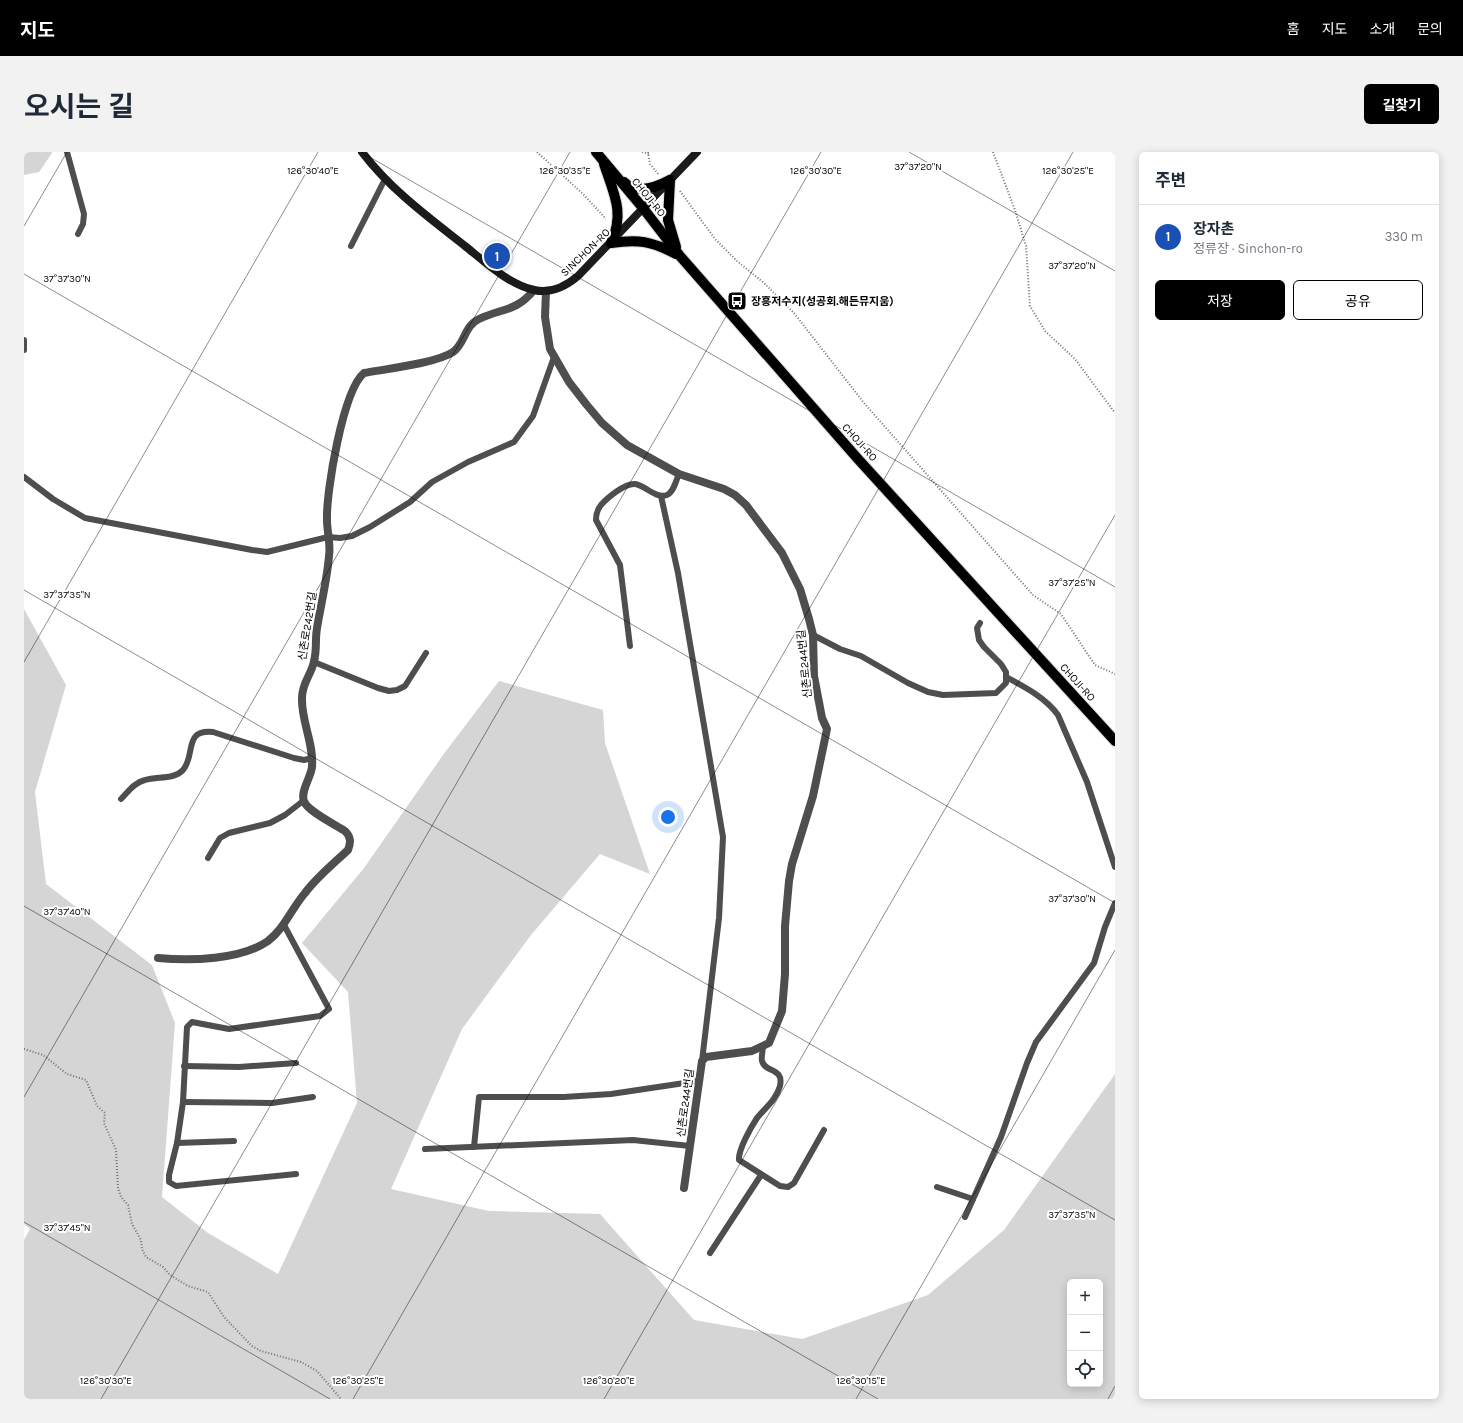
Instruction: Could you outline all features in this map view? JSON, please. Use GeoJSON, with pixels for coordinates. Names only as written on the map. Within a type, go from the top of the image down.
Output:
{"type":"FeatureCollection","features":[{"type":"Feature","properties":{"kind":"main road"},"geometry":{"type":"LineString","coordinates":[[599,155],[617,207],[619,221],[616,233],[611,243]]}},
{"type":"Feature","properties":{"kind":"main road"},"geometry":{"type":"LineString","coordinates":[[599,155],[626,184],[642,189],[657,187],[670,180]]}},
{"type":"Feature","properties":{"kind":"main road","name":"CHOJI-RO"},"geometry":{"type":"LineString","coordinates":[[599,155],[680,256],[858,459],[1115,741]]}},
{"type":"Feature","properties":{"kind":"main road"},"geometry":{"type":"LineString","coordinates":[[670,180],[668,220],[672,237],[680,256]]}},
{"type":"Feature","properties":{"kind":"main road"},"geometry":{"type":"LineString","coordinates":[[611,243],[643,241],[660,246],[680,256]]}},
{"type":"Feature","properties":{"kind":"street","name":"SINCHON-RO"},"geometry":{"type":"LineString","coordinates":[[362,152],[385,179],[435,222],[507,277],[534,290],[546,291],[558,289],[568,284],[611,243],[697,152]]}},
{"type":"Feature","properties":{"kind":"street","name":"신촌로242번길"},"geometry":{"type":"LineString","coordinates":[[303,801],[304,792],[309,779],[312,758],[302,699],[306,677],[314,662],[317,630],[329,556],[327,520],[332,472],[342,428],[358,378],[364,373],[425,362],[454,352],[460,345],[471,324],[478,319],[514,307],[525,301],[534,290]]}},
{"type":"Feature","properties":{"kind":"street","name":"신촌로244번길"},"geometry":{"type":"LineString","coordinates":[[546,291],[547,335],[554,357],[569,382],[586,404],[618,438],[654,461],[679,474],[735,495],[757,518],[782,553],[800,589],[813,635],[814,676],[822,718],[826,729],[813,796],[792,864],[789,881],[785,926],[785,974],[782,1011],[769,1043],[752,1051],[706,1057],[702,1062],[698,1081],[684,1188]]}},
{"type":"Feature","properties":{"kind":"street"},"geometry":{"type":"LineString","coordinates":[[158,958],[179,960],[214,958],[241,952],[254,948],[267,941],[284,924],[294,906],[306,891],[348,850],[351,843],[349,835],[345,831],[308,807],[303,801]]}},
{"type":"Feature","properties":{"kind":"lane"},"geometry":{"type":"LineString","coordinates":[[67,152],[84,214],[83,224],[78,234]]}},
{"type":"Feature","properties":{"kind":"lane"},"geometry":{"type":"LineString","coordinates":[[351,246],[385,179]]}},
{"type":"Feature","properties":{"kind":"lane"},"geometry":{"type":"LineString","coordinates":[[24,340],[24,350]]}},
{"type":"Feature","properties":{"kind":"lane"},"geometry":{"type":"LineString","coordinates":[[24,477],[53,500],[85,518],[100,522],[267,552],[328,536],[340,538],[352,536],[370,527],[410,502],[432,482],[468,462],[514,442],[533,416],[554,357]]}},
{"type":"Feature","properties":{"kind":"lane"},"geometry":{"type":"LineString","coordinates":[[630,646],[620,564],[596,520],[596,514],[600,506],[624,487],[633,483],[661,496],[668,494],[673,490],[679,474]]}},
{"type":"Feature","properties":{"kind":"lane"},"geometry":{"type":"LineString","coordinates":[[661,496],[678,573],[723,837],[719,918],[702,1062]]}},
{"type":"Feature","properties":{"kind":"lane"},"geometry":{"type":"LineString","coordinates":[[813,635],[840,649],[873,662],[917,688],[943,696],[996,693],[1006,683],[1006,677],[1001,664],[979,640],[977,628],[980,623]]}},
{"type":"Feature","properties":{"kind":"lane"},"geometry":{"type":"LineString","coordinates":[[314,662],[378,688],[390,691],[397,690],[405,686],[426,653]]}},
{"type":"Feature","properties":{"kind":"lane"},"geometry":{"type":"LineString","coordinates":[[1006,677],[1042,699],[1052,707],[1058,715],[1087,782],[1115,867]]}},
{"type":"Feature","properties":{"kind":"lane"},"geometry":{"type":"LineString","coordinates":[[121,799],[135,784],[144,780],[174,776],[183,770],[187,763],[193,740],[198,734],[204,731],[214,732],[294,758],[304,760],[312,758]]}},
{"type":"Feature","properties":{"kind":"lane"},"geometry":{"type":"LineString","coordinates":[[208,858],[220,838],[229,833],[270,823],[285,815],[303,801]]}},
{"type":"Feature","properties":{"kind":"lane"},"geometry":{"type":"LineString","coordinates":[[965,1217],[1001,1137],[1036,1042],[1094,963],[1105,927],[1115,903]]}},
{"type":"Feature","properties":{"kind":"lane"},"geometry":{"type":"LineString","coordinates":[[284,924],[329,1009],[320,1016],[229,1029],[192,1022],[187,1027],[183,1102],[177,1143],[169,1175],[169,1182],[176,1186],[296,1174]]}},
{"type":"Feature","properties":{"kind":"lane"},"geometry":{"type":"LineString","coordinates":[[763,1046],[761,1060],[764,1065],[776,1072],[780,1078],[780,1086],[768,1108],[758,1118],[739,1153],[739,1160],[780,1186],[788,1188],[794,1183],[824,1130]]}},
{"type":"Feature","properties":{"kind":"lane"},"geometry":{"type":"LineString","coordinates":[[184,1066],[239,1068],[296,1063]]}},
{"type":"Feature","properties":{"kind":"lane"},"geometry":{"type":"LineString","coordinates":[[474,1147],[479,1097],[611,1094],[698,1081]]}},
{"type":"Feature","properties":{"kind":"lane"},"geometry":{"type":"LineString","coordinates":[[183,1102],[272,1103],[313,1097]]}},
{"type":"Feature","properties":{"kind":"lane"},"geometry":{"type":"LineString","coordinates":[[425,1149],[633,1140],[690,1146]]}},
{"type":"Feature","properties":{"kind":"lane"},"geometry":{"type":"LineString","coordinates":[[177,1143],[234,1141]]}},
{"type":"Feature","properties":{"kind":"lane"},"geometry":{"type":"LineString","coordinates":[[710,1253],[761,1175]]}},
{"type":"Feature","properties":{"kind":"lane"},"geometry":{"type":"LineString","coordinates":[[937,1187],[973,1199]]}},
{"type":"Feature","properties":{"kind":"path"},"geometry":{"type":"LineString","coordinates":[[536,152],[583,194],[603,215],[616,233]]}},
{"type":"Feature","properties":{"kind":"path"},"geometry":{"type":"LineString","coordinates":[[642,152],[648,153],[650,164],[656,173],[670,180],[688,200],[715,239],[737,261],[764,283],[794,313],[864,403],[1033,595],[1061,614],[1095,665],[1115,674]]}},
{"type":"Feature","properties":{"kind":"path"},"geometry":{"type":"LineString","coordinates":[[993,152],[1015,210],[1026,246],[1030,306],[1045,331],[1075,359],[1115,413]]}},
{"type":"Feature","properties":{"kind":"path"},"geometry":{"type":"LineString","coordinates":[[24,1049],[43,1055],[67,1074],[86,1080],[97,1106],[105,1113],[104,1123],[116,1150],[118,1188],[121,1197],[128,1205],[132,1224],[141,1240],[142,1249],[146,1257],[163,1267],[170,1275],[188,1286],[208,1292],[224,1317],[252,1346],[261,1351],[301,1362],[318,1371],[322,1379],[341,1399]]}},
{"type":"Feature","properties":{"kind":"shaded area"},"geometry":{"type":"Polygon","coordinates":[[[24,152],[52,153],[39,172],[24,175],[24,152]]]}},
{"type":"Feature","properties":{"kind":"shaded area"},"geometry":{"type":"Polygon","coordinates":[[[24,609],[66,685],[35,792],[46,884],[152,965],[175,1023],[162,1197],[208,1233],[278,1274],[357,1103],[348,992],[302,943],[364,868],[443,755],[499,681],[603,710],[605,743],[650,874],[600,854],[531,935],[462,1029],[391,1189],[489,1211],[600,1214],[694,1320],[802,1339],[928,1295],[1004,1230],[1115,1074],[1115,1399],[24,1399],[24,1240],[30,1229],[24,1224],[24,609]]]}},
{"type":"Feature","properties":{"kind":"place","name":"장자촌"},"geometry":{"type":"Point","coordinates":[497,256]}},
{"type":"Feature","properties":{"kind":"place","name":"장흥저수지(성공회.해든뮤지움)"},"geometry":{"type":"Point","coordinates":[737,301]}}]}
